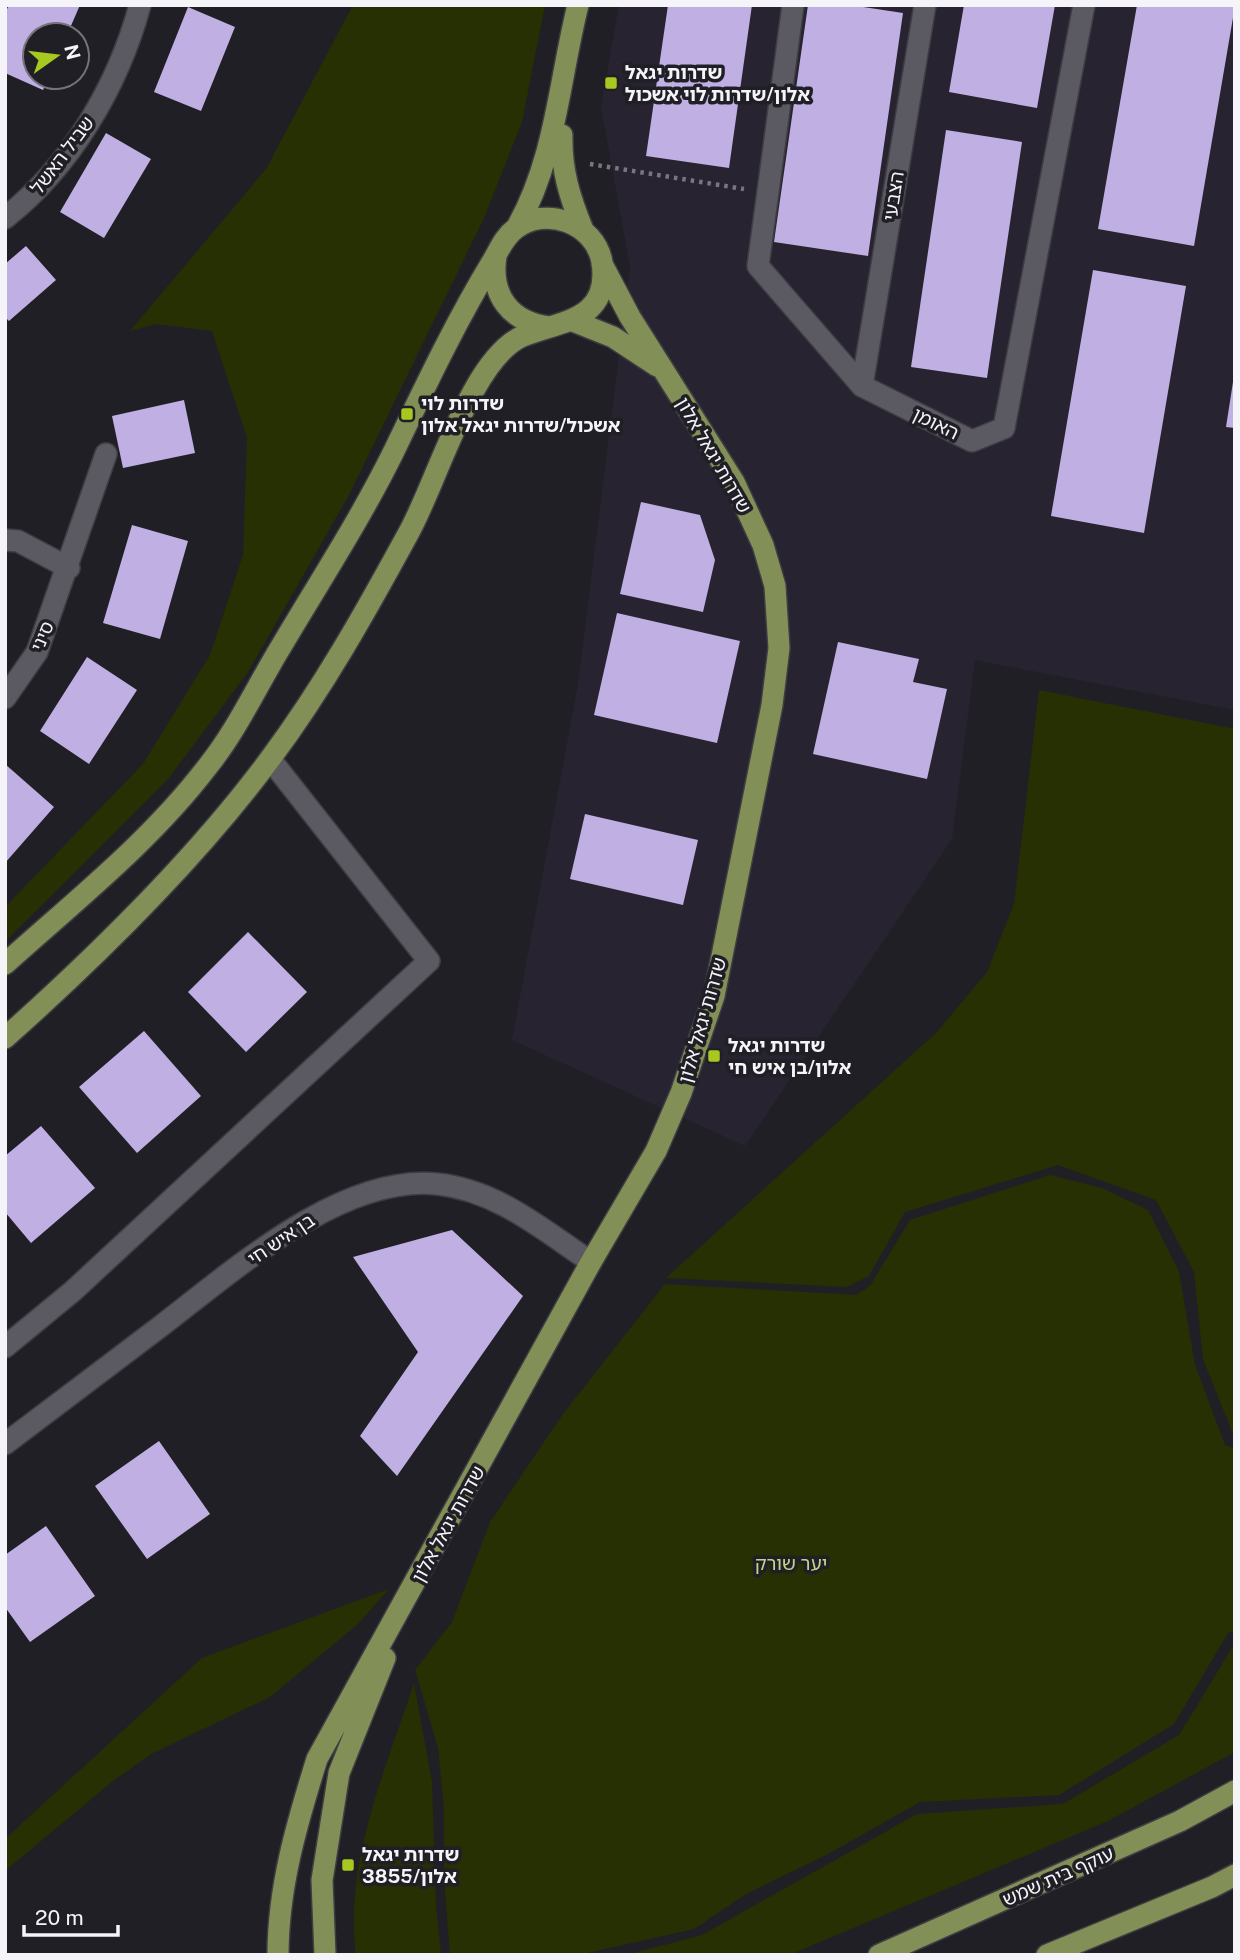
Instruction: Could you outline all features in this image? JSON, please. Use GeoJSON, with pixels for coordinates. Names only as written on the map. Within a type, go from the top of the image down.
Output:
{"type":"FeatureCollection","features":[{"type":"Feature","properties":{"kind":"main road"},"geometry":{"type":"LineString","coordinates":[[517,227],[547,160],[578,5]]}},
{"type":"Feature","properties":{"kind":"main road"},"geometry":{"type":"LineString","coordinates":[[5,1038],[93,960],[222,818],[270,759],[351,636],[420,513],[483,372],[506,345],[549,327],[572,321],[587,311],[597,297],[602,280],[602,262],[598,250],[583,230],[570,200],[561,164],[562,94]]}},
{"type":"Feature","properties":{"kind":"main road"},"geometry":{"type":"LineString","coordinates":[[5,964],[157,826],[211,763],[377,484],[468,300],[496,257],[503,240],[517,227],[533,220],[550,218],[568,221],[583,230]]}},
{"type":"Feature","properties":{"kind":"main road"},"geometry":{"type":"LineString","coordinates":[[496,257],[493,275],[505,306],[532,325],[549,327]]}},
{"type":"Feature","properties":{"kind":"main road","name":"שדרות יגאל אלון"},"geometry":{"type":"LineString","coordinates":[[278,1955],[283,1886],[296,1828],[317,1759],[591,1262],[656,1152],[681,1093],[714,996],[772,705],[779,648],[775,586],[764,545],[734,482],[630,317],[602,262]]}},
{"type":"Feature","properties":{"kind":"main road","name":"שדרות יגאל אלון"},"geometry":{"type":"LineString","coordinates":[[572,321],[613,337],[665,371]]}},
{"type":"Feature","properties":{"kind":"main road","name":"שדרות יגאל אלון"},"geometry":{"type":"LineString","coordinates":[[324,1955],[322,1880],[339,1773],[412,1591]]}},
{"type":"Feature","properties":{"kind":"main road","name":"עוקף בית שמש"},"geometry":{"type":"LineString","coordinates":[[879,1955],[1180,1821],[1235,1791]]}},
{"type":"Feature","properties":{"kind":"main road"},"geometry":{"type":"LineString","coordinates":[[1047,1955],[1235,1875]]}},
{"type":"Feature","properties":{"kind":"street","name":"שביל האשל"},"geometry":{"type":"LineString","coordinates":[[5,218],[27,201],[88,127],[130,42],[140,5]]}},
{"type":"Feature","properties":{"kind":"street","name":"האומן"},"geometry":{"type":"LineString","coordinates":[[793,5],[758,266],[862,386],[972,441],[1004,428],[1084,5]]}},
{"type":"Feature","properties":{"kind":"street","name":"הצבעי"},"geometry":{"type":"LineString","coordinates":[[862,386],[925,5]]}},
{"type":"Feature","properties":{"kind":"street","name":"סיני"},"geometry":{"type":"LineString","coordinates":[[5,698],[37,652],[69,568],[106,454]]}},
{"type":"Feature","properties":{"kind":"street"},"geometry":{"type":"LineString","coordinates":[[5,540],[18,541],[69,568]]}},
{"type":"Feature","properties":{"kind":"street"},"geometry":{"type":"LineString","coordinates":[[5,1347],[73,1291],[429,961],[270,759]]}},
{"type":"Feature","properties":{"kind":"street","name":"בן איש חי"},"geometry":{"type":"LineString","coordinates":[[5,1444],[265,1247],[323,1211],[391,1186],[437,1184],[493,1196],[591,1262]]}},
{"type":"Feature","properties":{"kind":"path"},"geometry":{"type":"LineString","coordinates":[[561,164],[600,163],[768,193]]}},
{"type":"Feature","properties":{"kind":"shaded area"},"geometry":{"type":"Polygon","coordinates":[[[619,5],[1235,5],[1235,710],[975,660],[952,839],[745,1146],[512,1040],[578,684],[630,267],[601,107],[619,5]]]}},
{"type":"Feature","properties":{"kind":"green space"},"geometry":{"type":"Polygon","coordinates":[[[353,5],[545,5],[522,122],[484,218],[349,495],[248,672],[169,778],[5,942],[5,907],[143,764],[210,655],[243,555],[247,438],[212,331],[156,324],[130,331],[266,169],[353,5]]]}},
{"type":"Feature","properties":{"kind":"green space"},"geometry":{"type":"Polygon","coordinates":[[[1039,690],[1235,729],[1235,1439],[1203,1359],[1194,1272],[1156,1200],[1058,1165],[905,1212],[869,1276],[847,1287],[666,1278],[937,1032],[987,972],[1014,904],[1039,690]]]}},
{"type":"Feature","properties":{"kind":"green space","name":"יער שורק"},"geometry":{"type":"Polygon","coordinates":[[[1050,1175],[1102,1188],[1148,1210],[1179,1272],[1195,1365],[1225,1445],[1235,1449],[1235,1631],[1228,1633],[1174,1724],[1059,1795],[920,1802],[830,1853],[746,1894],[694,1929],[578,1955],[450,1955],[444,1880],[444,1807],[438,1748],[415,1670],[452,1622],[490,1522],[563,1414],[665,1284],[856,1295],[870,1286],[910,1220],[1050,1175]]]}},
{"type":"Feature","properties":{"kind":"green space"},"geometry":{"type":"Polygon","coordinates":[[[389,1589],[358,1624],[270,1697],[153,1753],[113,1781],[5,1871],[5,1839],[202,1658],[389,1589]]]}},
{"type":"Feature","properties":{"kind":"green space"},"geometry":{"type":"Polygon","coordinates":[[[1235,1643],[1235,1752],[1108,1821],[789,1955],[626,1955],[702,1935],[917,1814],[1063,1804],[1179,1735],[1235,1643]]]}},
{"type":"Feature","properties":{"kind":"green space"},"geometry":{"type":"Polygon","coordinates":[[[414,1683],[432,1782],[436,1905],[441,1955],[356,1955],[354,1920],[362,1851],[380,1782],[414,1683]]]}},
{"type":"Feature","properties":{"kind":"building"},"geometry":{"type":"Polygon","coordinates":[[[9,5],[80,5],[73,21],[21,21],[21,80],[5,73],[5,13],[9,5]]]}},
{"type":"Feature","properties":{"kind":"building"},"geometry":{"type":"Polygon","coordinates":[[[668,5],[752,5],[729,168],[646,156],[668,5]]]}},
{"type":"Feature","properties":{"kind":"building"},"geometry":{"type":"Polygon","coordinates":[[[808,5],[850,5],[903,13],[868,256],[774,242],[808,5]]]}},
{"type":"Feature","properties":{"kind":"building"},"geometry":{"type":"Polygon","coordinates":[[[964,5],[1055,5],[1037,108],[949,92],[964,5]]]}},
{"type":"Feature","properties":{"kind":"building"},"geometry":{"type":"Polygon","coordinates":[[[1137,5],[1235,6],[1194,246],[1098,229],[1137,5]]]}},
{"type":"Feature","properties":{"kind":"building"},"geometry":{"type":"Polygon","coordinates":[[[188,7],[235,27],[201,111],[154,92],[188,7]]]}},
{"type":"Feature","properties":{"kind":"building"},"geometry":{"type":"Polygon","coordinates":[[[946,130],[1022,142],[987,378],[911,367],[946,130]]]}},
{"type":"Feature","properties":{"kind":"building"},"geometry":{"type":"Polygon","coordinates":[[[106,133],[151,159],[104,238],[60,212],[106,133]]]}},
{"type":"Feature","properties":{"kind":"building"},"geometry":{"type":"Polygon","coordinates":[[[26,246],[56,280],[9,321],[5,317],[5,264],[26,246]]]}},
{"type":"Feature","properties":{"kind":"building"},"geometry":{"type":"Polygon","coordinates":[[[1093,270],[1186,286],[1144,533],[1051,516],[1093,270]]]}},
{"type":"Feature","properties":{"kind":"building"},"geometry":{"type":"Polygon","coordinates":[[[1235,382],[1235,428],[1226,427],[1235,382]]]}},
{"type":"Feature","properties":{"kind":"building"},"geometry":{"type":"Polygon","coordinates":[[[184,400],[195,453],[123,468],[112,416],[184,400]]]}},
{"type":"Feature","properties":{"kind":"building"},"geometry":{"type":"Polygon","coordinates":[[[641,502],[700,515],[715,560],[703,612],[620,594],[641,502]]]}},
{"type":"Feature","properties":{"kind":"building"},"geometry":{"type":"Polygon","coordinates":[[[132,525],[188,541],[160,639],[103,623],[132,525]]]}},
{"type":"Feature","properties":{"kind":"building"},"geometry":{"type":"Polygon","coordinates":[[[617,613],[740,641],[717,743],[594,715],[617,613]]]}},
{"type":"Feature","properties":{"kind":"building"},"geometry":{"type":"Polygon","coordinates":[[[838,642],[919,659],[913,682],[947,689],[927,779],[813,754],[838,642]]]}},
{"type":"Feature","properties":{"kind":"building"},"geometry":{"type":"Polygon","coordinates":[[[87,657],[137,690],[89,764],[40,731],[87,657]]]}},
{"type":"Feature","properties":{"kind":"building"},"geometry":{"type":"Polygon","coordinates":[[[5,764],[54,807],[5,863],[5,764]]]}},
{"type":"Feature","properties":{"kind":"building"},"geometry":{"type":"Polygon","coordinates":[[[585,814],[698,840],[683,905],[570,879],[585,814]]]}},
{"type":"Feature","properties":{"kind":"building"},"geometry":{"type":"Polygon","coordinates":[[[248,932],[307,992],[246,1052],[188,992],[248,932]]]}},
{"type":"Feature","properties":{"kind":"building"},"geometry":{"type":"Polygon","coordinates":[[[144,1031],[201,1096],[137,1153],[79,1087],[144,1031]]]}},
{"type":"Feature","properties":{"kind":"building"},"geometry":{"type":"Polygon","coordinates":[[[41,1126],[95,1188],[31,1243],[5,1212],[5,1156],[41,1126]]]}},
{"type":"Feature","properties":{"kind":"building"},"geometry":{"type":"Polygon","coordinates":[[[452,1230],[523,1296],[397,1476],[360,1436],[418,1352],[353,1257],[452,1230]]]}},
{"type":"Feature","properties":{"kind":"building"},"geometry":{"type":"Polygon","coordinates":[[[159,1441],[210,1514],[147,1559],[95,1486],[159,1441]]]}},
{"type":"Feature","properties":{"kind":"building"},"geometry":{"type":"Polygon","coordinates":[[[46,1526],[95,1596],[30,1642],[5,1607],[5,1555],[46,1526]]]}},
{"type":"Feature","properties":{"kind":"place","name":"שדרות יגאל אלון/שדרות לוי אשכול"},"geometry":{"type":"Point","coordinates":[611,83]}},
{"type":"Feature","properties":{"kind":"place","name":"שדרות לוי אשכול/שדרות יגאל אלון"},"geometry":{"type":"Point","coordinates":[407,414]}},
{"type":"Feature","properties":{"kind":"place","name":"שדרות יגאל אלון/בן איש חי"},"geometry":{"type":"Point","coordinates":[714,1056]}},
{"type":"Feature","properties":{"kind":"place","name":"שדרות יגאל אלון/3855"},"geometry":{"type":"Point","coordinates":[348,1865]}}]}
